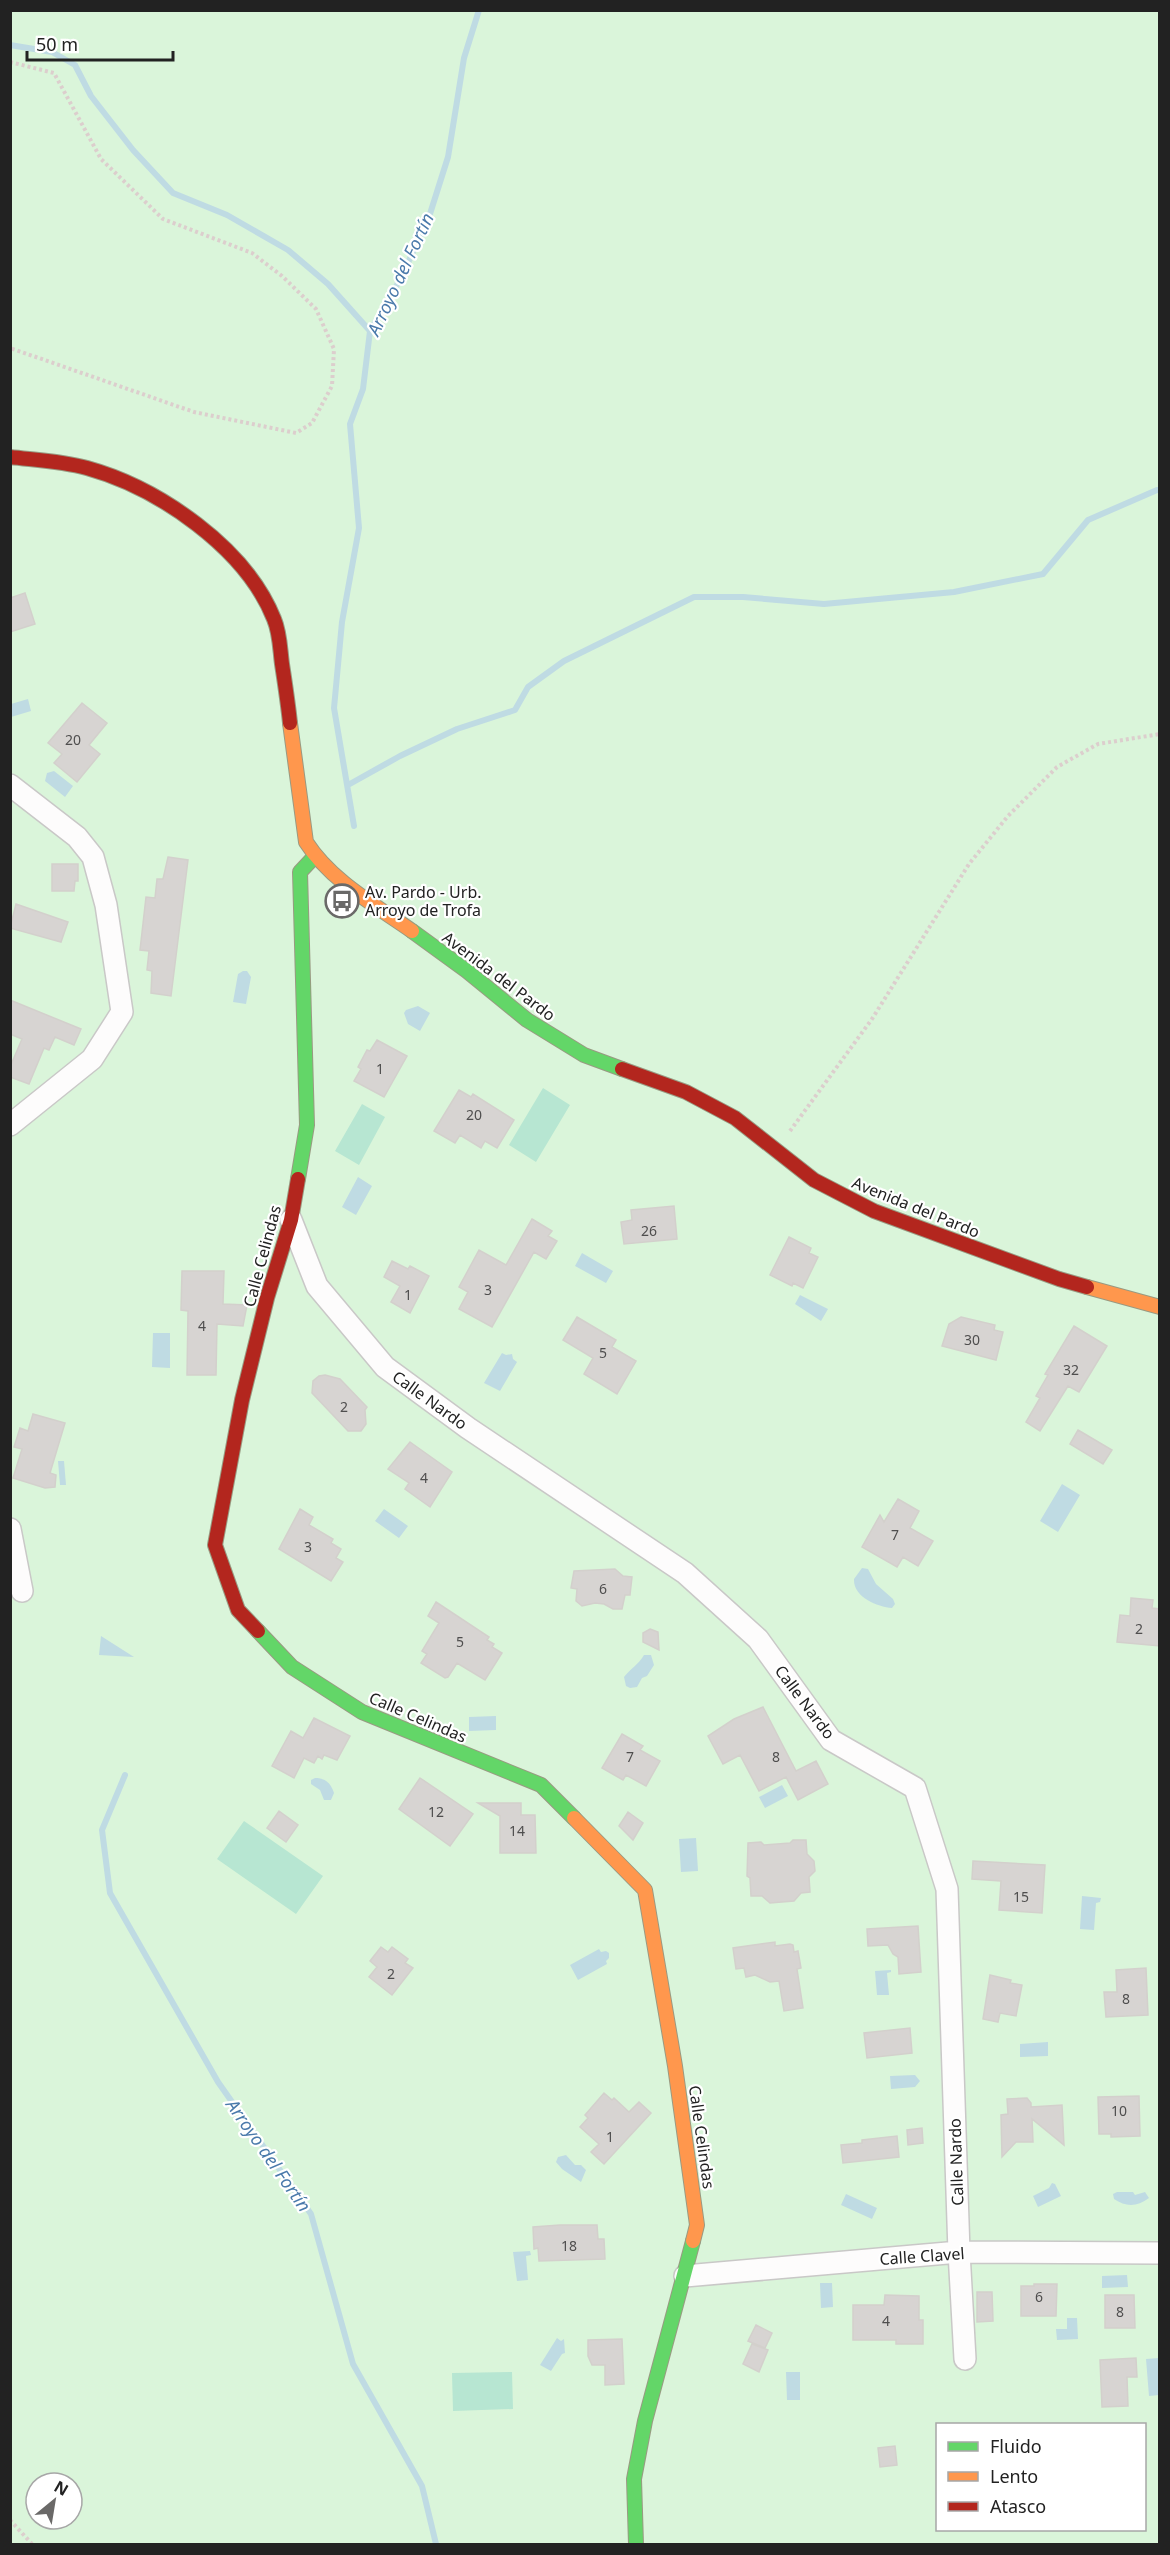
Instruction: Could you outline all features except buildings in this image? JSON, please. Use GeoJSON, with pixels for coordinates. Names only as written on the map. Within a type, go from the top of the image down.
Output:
{"type":"FeatureCollection","features":[{"type":"Feature","properties":{"kind":"street","name":"Avenida del Pardo"},"geometry":{"type":"LineString","coordinates":[[10,457],[89,468],[159,499],[189,518],[244,569],[275,621],[306,842],[315,856],[333,874],[467,971],[527,1020],[584,1055],[686,1092],[735,1118],[814,1180],[874,1211],[1059,1279],[1160,1307]]}},
{"type":"Feature","properties":{"kind":"street"},"geometry":{"type":"LineString","coordinates":[[10,785],[77,837],[93,857],[106,905],[122,1012],[92,1059],[10,1125]]}},
{"type":"Feature","properties":{"kind":"street","name":"Calle Celindas"},"geometry":{"type":"LineString","coordinates":[[315,856],[300,872],[307,1125],[291,1220],[267,1298],[242,1400],[215,1545],[238,1610],[292,1667],[362,1712],[541,1785],[645,1890],[675,2066],[697,2225],[645,2421],[634,2479],[636,2544]]}},
{"type":"Feature","properties":{"kind":"street","name":"Calle Nardo"},"geometry":{"type":"LineString","coordinates":[[291,1220],[317,1286],[385,1367],[468,1428],[685,1573],[758,1639],[831,1740],[915,1788],[947,1889],[959,2252],[965,2359]]}},
{"type":"Feature","properties":{"kind":"street"},"geometry":{"type":"LineString","coordinates":[[10,1530],[21,1592]]}},
{"type":"Feature","properties":{"kind":"street","name":"Calle Clavel"},"geometry":{"type":"LineString","coordinates":[[685,2276],[959,2252],[1160,2253]]}},
{"type":"Feature","properties":{"kind":"path"},"geometry":{"type":"LineString","coordinates":[[10,62],[54,73],[101,159],[163,219],[252,253],[282,276],[316,309],[334,349],[332,386],[312,423],[296,433],[194,412],[10,348]]}},
{"type":"Feature","properties":{"kind":"path"},"geometry":{"type":"LineString","coordinates":[[775,1151],[872,1019],[969,864],[1008,816],[1058,767],[1098,744],[1160,734]]}},
{"type":"Feature","properties":{"kind":"path"},"geometry":{"type":"LineString","coordinates":[[10,2520],[32,2544]]}},
{"type":"Feature","properties":{"kind":"green space"},"geometry":{"type":"Polygon","coordinates":[[[11,11],[1159,11],[1159,2544],[11,2544],[11,11]]]}},
{"type":"Feature","properties":{"kind":"green space"},"geometry":{"type":"Polygon","coordinates":[[[543,1088],[570,1105],[536,1162],[509,1145],[543,1088]]]}},
{"type":"Feature","properties":{"kind":"green space"},"geometry":{"type":"Polygon","coordinates":[[[362,1104],[385,1117],[359,1165],[335,1151],[362,1104]]]}},
{"type":"Feature","properties":{"kind":"green space"},"geometry":{"type":"Polygon","coordinates":[[[244,1821],[323,1876],[296,1914],[217,1859],[244,1821]]]}},
{"type":"Feature","properties":{"kind":"green space"},"geometry":{"type":"Polygon","coordinates":[[[512,2372],[513,2409],[453,2411],[452,2373],[512,2372]]]}},
{"type":"Feature","properties":{"kind":"water"},"geometry":{"type":"Polygon","coordinates":[[[28,699],[31,711],[11,717],[11,704],[28,699]]]}},
{"type":"Feature","properties":{"kind":"water"},"geometry":{"type":"Polygon","coordinates":[[[54,771],[73,786],[65,797],[45,781],[47,773],[54,771]]]}},
{"type":"Feature","properties":{"kind":"water"},"geometry":{"type":"Polygon","coordinates":[[[247,971],[251,977],[246,1004],[233,1002],[238,974],[247,971]]]}},
{"type":"Feature","properties":{"kind":"water"},"geometry":{"type":"Polygon","coordinates":[[[418,1006],[430,1013],[420,1031],[408,1024],[404,1013],[418,1006]]]}},
{"type":"Feature","properties":{"kind":"water"},"geometry":{"type":"Polygon","coordinates":[[[358,1177],[372,1186],[356,1215],[342,1207],[358,1177]]]}},
{"type":"Feature","properties":{"kind":"water"},"geometry":{"type":"Polygon","coordinates":[[[582,1253],[613,1271],[606,1283],[575,1266],[582,1253]]]}},
{"type":"Feature","properties":{"kind":"water"},"geometry":{"type":"Polygon","coordinates":[[[800,1295],[828,1309],[821,1321],[795,1304],[800,1295]]]}},
{"type":"Feature","properties":{"kind":"water"},"geometry":{"type":"Polygon","coordinates":[[[153,1333],[170,1333],[170,1368],[152,1367],[153,1333]]]}},
{"type":"Feature","properties":{"kind":"water"},"geometry":{"type":"Polygon","coordinates":[[[502,1353],[512,1354],[513,1359],[517,1362],[500,1391],[484,1383],[502,1353]]]}},
{"type":"Feature","properties":{"kind":"water"},"geometry":{"type":"Polygon","coordinates":[[[58,1461],[64,1461],[66,1485],[60,1485],[58,1461]]]}},
{"type":"Feature","properties":{"kind":"water"},"geometry":{"type":"Polygon","coordinates":[[[1062,1484],[1080,1495],[1058,1532],[1040,1521],[1062,1484]]]}},
{"type":"Feature","properties":{"kind":"water"},"geometry":{"type":"Polygon","coordinates":[[[384,1509],[408,1526],[399,1538],[375,1521],[384,1509]]]}},
{"type":"Feature","properties":{"kind":"water"},"geometry":{"type":"Polygon","coordinates":[[[862,1568],[868,1569],[876,1584],[893,1599],[895,1604],[892,1608],[873,1603],[857,1591],[854,1579],[862,1568]]]}},
{"type":"Feature","properties":{"kind":"water"},"geometry":{"type":"Polygon","coordinates":[[[101,1636],[134,1657],[99,1655],[101,1636]]]}},
{"type":"Feature","properties":{"kind":"water"},"geometry":{"type":"Polygon","coordinates":[[[644,1655],[651,1655],[654,1665],[637,1687],[626,1686],[624,1677],[644,1655]]]}},
{"type":"Feature","properties":{"kind":"water"},"geometry":{"type":"Polygon","coordinates":[[[496,1716],[496,1730],[469,1731],[469,1717],[496,1716]]]}},
{"type":"Feature","properties":{"kind":"water"},"geometry":{"type":"Polygon","coordinates":[[[315,1778],[325,1780],[331,1786],[334,1793],[331,1800],[324,1800],[320,1790],[311,1784],[311,1780],[315,1778]]]}},
{"type":"Feature","properties":{"kind":"water"},"geometry":{"type":"Polygon","coordinates":[[[782,1785],[788,1796],[765,1808],[759,1797],[782,1785]]]}},
{"type":"Feature","properties":{"kind":"water"},"geometry":{"type":"Polygon","coordinates":[[[696,1838],[698,1871],[681,1872],[679,1839],[696,1838]]]}},
{"type":"Feature","properties":{"kind":"water"},"geometry":{"type":"Polygon","coordinates":[[[1082,1896],[1101,1898],[1100,1902],[1096,1903],[1094,1930],[1080,1929],[1082,1896]]]}},
{"type":"Feature","properties":{"kind":"water"},"geometry":{"type":"Polygon","coordinates":[[[599,1949],[601,1952],[609,1953],[607,1964],[578,1980],[570,1965],[599,1949]]]}},
{"type":"Feature","properties":{"kind":"water"},"geometry":{"type":"Polygon","coordinates":[[[891,1970],[887,1973],[889,1995],[877,1995],[875,1971],[891,1970]]]}},
{"type":"Feature","properties":{"kind":"water"},"geometry":{"type":"Polygon","coordinates":[[[1048,2042],[1048,2056],[1020,2057],[1020,2044],[1048,2042]]]}},
{"type":"Feature","properties":{"kind":"water"},"geometry":{"type":"Polygon","coordinates":[[[915,2075],[920,2081],[915,2087],[891,2089],[890,2076],[915,2075]]]}},
{"type":"Feature","properties":{"kind":"water"},"geometry":{"type":"Polygon","coordinates":[[[566,2155],[575,2165],[581,2165],[586,2170],[581,2182],[556,2162],[558,2157],[566,2155]]]}},
{"type":"Feature","properties":{"kind":"water"},"geometry":{"type":"Polygon","coordinates":[[[1052,2183],[1055,2184],[1061,2196],[1038,2207],[1033,2196],[1049,2188],[1052,2183]]]}},
{"type":"Feature","properties":{"kind":"water"},"geometry":{"type":"Polygon","coordinates":[[[1133,2192],[1135,2195],[1145,2192],[1149,2198],[1140,2203],[1127,2205],[1114,2199],[1113,2194],[1133,2192]]]}},
{"type":"Feature","properties":{"kind":"water"},"geometry":{"type":"Polygon","coordinates":[[[846,2194],[877,2208],[872,2219],[841,2205],[846,2194]]]}},
{"type":"Feature","properties":{"kind":"water"},"geometry":{"type":"Polygon","coordinates":[[[530,2251],[531,2255],[526,2256],[528,2280],[517,2281],[513,2252],[530,2251]]]}},
{"type":"Feature","properties":{"kind":"water"},"geometry":{"type":"Polygon","coordinates":[[[1127,2275],[1128,2287],[1102,2288],[1102,2276],[1127,2275]]]}},
{"type":"Feature","properties":{"kind":"water"},"geometry":{"type":"Polygon","coordinates":[[[820,2283],[832,2283],[833,2307],[821,2308],[820,2283]]]}},
{"type":"Feature","properties":{"kind":"water"},"geometry":{"type":"Polygon","coordinates":[[[1067,2318],[1077,2318],[1078,2339],[1057,2340],[1056,2329],[1067,2329],[1067,2318]]]}},
{"type":"Feature","properties":{"kind":"water"},"geometry":{"type":"Polygon","coordinates":[[[557,2338],[561,2341],[564,2339],[565,2353],[551,2371],[540,2365],[557,2338]]]}},
{"type":"Feature","properties":{"kind":"water"},"geometry":{"type":"Polygon","coordinates":[[[1159,2358],[1159,2395],[1149,2396],[1146,2359],[1159,2358]]]}},
{"type":"Feature","properties":{"kind":"water"},"geometry":{"type":"Polygon","coordinates":[[[786,2372],[800,2372],[800,2400],[787,2400],[786,2372]]]}},
{"type":"Feature","properties":{"kind":"waterway","name":"Arroyo del Fortín"},"geometry":{"type":"LineString","coordinates":[[354,826],[334,708],[342,622],[359,528],[350,424],[363,389],[370,331],[401,278],[429,217],[448,157],[464,58],[479,10]]}},
{"type":"Feature","properties":{"kind":"waterway"},"geometry":{"type":"LineString","coordinates":[[10,45],[52,52],[75,65],[91,96],[133,150],[173,193],[227,215],[288,250],[328,284],[370,331]]}},
{"type":"Feature","properties":{"kind":"waterway"},"geometry":{"type":"LineString","coordinates":[[348,785],[400,756],[457,729],[515,710],[528,687],[564,661],[694,597],[743,597],[824,604],[954,592],[1043,574],[1088,520],[1157,490]]}},
{"type":"Feature","properties":{"kind":"waterway","name":"Arroyo del Fortín"},"geometry":{"type":"LineString","coordinates":[[125,1775],[102,1830],[110,1893],[218,2082],[311,2214],[353,2364],[422,2486],[436,2544]]}},
{"type":"Feature","properties":{"kind":"traffic: fast"},"geometry":{"type":"LineString","coordinates":[[298,1179],[307,1125],[300,872],[315,856]]}},
{"type":"Feature","properties":{"kind":"traffic: fast"},"geometry":{"type":"LineString","coordinates":[[412,931],[467,971],[527,1020],[584,1055],[622,1069]]}},
{"type":"Feature","properties":{"kind":"traffic: fast"},"geometry":{"type":"LineString","coordinates":[[258,1631],[292,1667],[362,1712],[541,1785],[574,1818]]}},
{"type":"Feature","properties":{"kind":"traffic: fast"},"geometry":{"type":"LineString","coordinates":[[636,2544],[634,2479],[645,2421],[693,2241]]}},
{"type":"Feature","properties":{"kind":"traffic: slow"},"geometry":{"type":"LineString","coordinates":[[290,723],[306,842],[316,856],[341,880],[412,931]]}},
{"type":"Feature","properties":{"kind":"traffic: slow"},"geometry":{"type":"LineString","coordinates":[[1087,1287],[1160,1307]]}},
{"type":"Feature","properties":{"kind":"traffic: slow"},"geometry":{"type":"LineString","coordinates":[[574,1818],[645,1890],[675,2066],[697,2225],[693,2241]]}},
{"type":"Feature","properties":{"kind":"traffic: jam"},"geometry":{"type":"LineString","coordinates":[[10,457],[68,464],[115,477],[170,506],[197,524],[222,545],[261,593],[276,624],[290,723]]}},
{"type":"Feature","properties":{"kind":"traffic: jam"},"geometry":{"type":"LineString","coordinates":[[622,1069],[686,1092],[735,1118],[814,1180],[874,1211],[1059,1279],[1087,1287]]}},
{"type":"Feature","properties":{"kind":"traffic: jam"},"geometry":{"type":"LineString","coordinates":[[258,1631],[238,1610],[215,1545],[242,1400],[267,1298],[291,1220],[298,1179]]}},
{"type":"Feature","properties":{"kind":"place","name":"Av. Pardo - Urb. Arroyo de Trofa"},"geometry":{"type":"Point","coordinates":[342,901]}}]}
